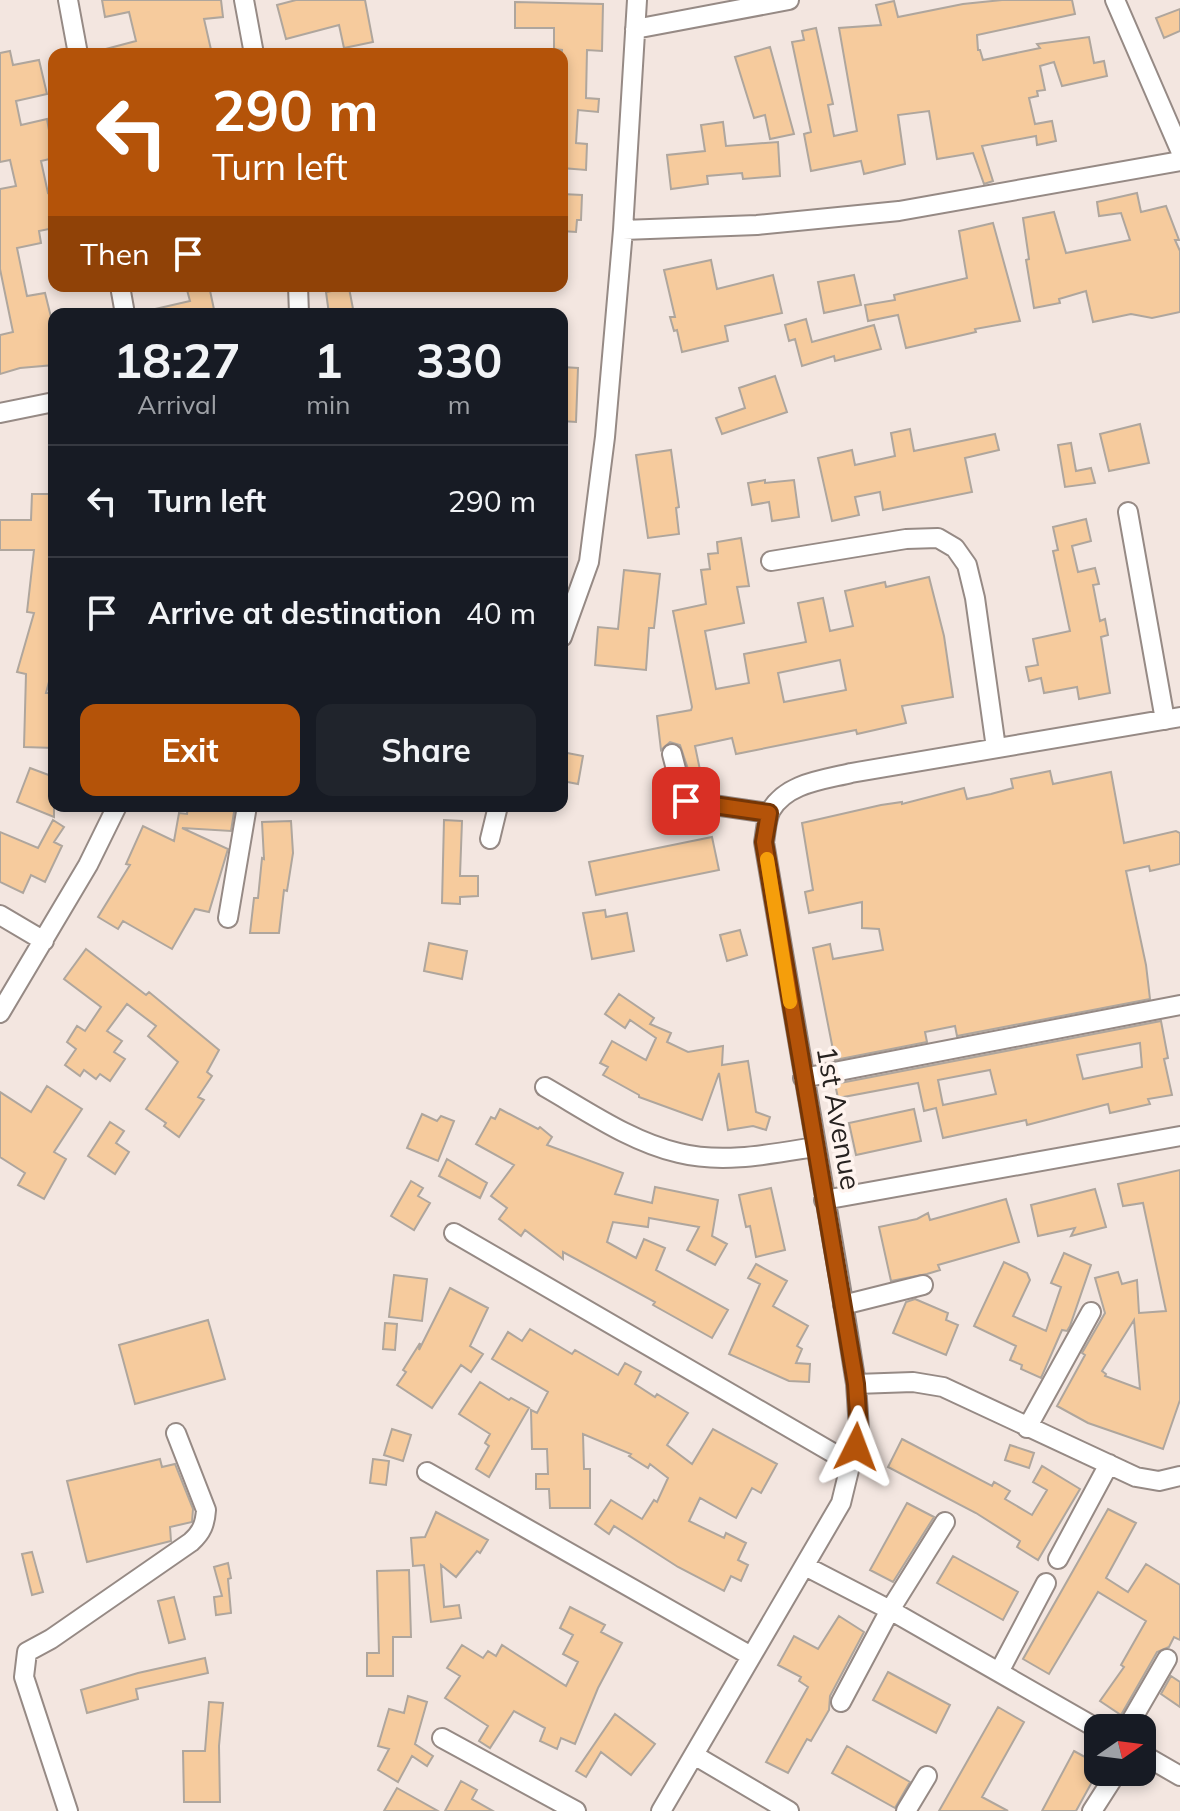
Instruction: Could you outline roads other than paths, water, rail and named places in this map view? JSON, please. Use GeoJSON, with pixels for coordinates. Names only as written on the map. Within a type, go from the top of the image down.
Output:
{"type":"FeatureCollection","features":[{"type":"Feature","properties":{"kind":"street"},"geometry":{"type":"LineString","coordinates":[[68,0],[77,48]]}},
{"type":"Feature","properties":{"kind":"street"},"geometry":{"type":"LineString","coordinates":[[244,0],[253,48]]}},
{"type":"Feature","properties":{"kind":"street"},"geometry":{"type":"LineString","coordinates":[[568,620],[589,562],[605,437],[623,230],[637,0]]}},
{"type":"Feature","properties":{"kind":"street"},"geometry":{"type":"LineString","coordinates":[[635,29],[789,0]]}},
{"type":"Feature","properties":{"kind":"street"},"geometry":{"type":"LineString","coordinates":[[1115,0],[1180,150]]}},
{"type":"Feature","properties":{"kind":"street"},"geometry":{"type":"LineString","coordinates":[[623,230],[757,225],[883,213],[1180,161]]}},
{"type":"Feature","properties":{"kind":"street"},"geometry":{"type":"LineString","coordinates":[[0,413],[48,403]]}},
{"type":"Feature","properties":{"kind":"street"},"geometry":{"type":"LineString","coordinates":[[672,754],[686,801],[769,813],[784,793],[812,783],[1173,718],[1128,512]]}},
{"type":"Feature","properties":{"kind":"street"},"geometry":{"type":"LineString","coordinates":[[771,561],[906,539],[938,538],[955,548],[967,565],[975,598],[996,748]]}},
{"type":"Feature","properties":{"kind":"street"},"geometry":{"type":"LineString","coordinates":[[0,1013],[88,865],[114,812]]}},
{"type":"Feature","properties":{"kind":"street"},"geometry":{"type":"LineString","coordinates":[[228,918],[246,812]]}},
{"type":"Feature","properties":{"kind":"street"},"geometry":{"type":"LineString","coordinates":[[490,839],[497,812]]}},
{"type":"Feature","properties":{"kind":"street","name":"1st Avenue"},"geometry":{"type":"LineString","coordinates":[[661,1811],[841,1503],[859,1429],[856,1384],[764,842],[769,813]]}},
{"type":"Feature","properties":{"kind":"street"},"geometry":{"type":"LineString","coordinates":[[0,915],[44,941]]}},
{"type":"Feature","properties":{"kind":"street"},"geometry":{"type":"LineString","coordinates":[[803,1078],[1180,1005]]}},
{"type":"Feature","properties":{"kind":"street"},"geometry":{"type":"LineString","coordinates":[[545,1087],[645,1143],[680,1154],[724,1158],[815,1147]]}},
{"type":"Feature","properties":{"kind":"street"},"geometry":{"type":"LineString","coordinates":[[824,1200],[1180,1136]]}},
{"type":"Feature","properties":{"kind":"street"},"geometry":{"type":"LineString","coordinates":[[454,1233],[852,1464]]}},
{"type":"Feature","properties":{"kind":"street"},"geometry":{"type":"LineString","coordinates":[[843,1305],[923,1285]]}},
{"type":"Feature","properties":{"kind":"street"},"geometry":{"type":"LineString","coordinates":[[1027,1428],[1091,1312]]}},
{"type":"Feature","properties":{"kind":"street"},"geometry":{"type":"LineString","coordinates":[[856,1384],[913,1382],[943,1387],[1136,1477],[1179,1480]]}},
{"type":"Feature","properties":{"kind":"street"},"geometry":{"type":"LineString","coordinates":[[68,1811],[24,1677],[27,1652],[51,1639],[200,1533],[206,1510],[176,1433]]}},
{"type":"Feature","properties":{"kind":"street"},"geometry":{"type":"LineString","coordinates":[[1058,1559],[1109,1464]]}},
{"type":"Feature","properties":{"kind":"street"},"geometry":{"type":"LineString","coordinates":[[427,1472],[751,1656]]}},
{"type":"Feature","properties":{"kind":"street"},"geometry":{"type":"LineString","coordinates":[[841,1702],[890,1610],[945,1522]]}},
{"type":"Feature","properties":{"kind":"street"},"geometry":{"type":"LineString","coordinates":[[805,1566],[890,1610],[1084,1721]]}},
{"type":"Feature","properties":{"kind":"street"},"geometry":{"type":"LineString","coordinates":[[999,1672],[1046,1583]]}},
{"type":"Feature","properties":{"kind":"street"},"geometry":{"type":"LineString","coordinates":[[1135,1714],[1167,1659]]}},
{"type":"Feature","properties":{"kind":"street"},"geometry":{"type":"LineString","coordinates":[[442,1738],[576,1811]]}},
{"type":"Feature","properties":{"kind":"street"},"geometry":{"type":"LineString","coordinates":[[694,1755],[779,1808]]}},
{"type":"Feature","properties":{"kind":"street"},"geometry":{"type":"LineString","coordinates":[[1156,1762],[1180,1776]]}},
{"type":"Feature","properties":{"kind":"street"},"geometry":{"type":"LineString","coordinates":[[906,1811],[927,1776]]}},
{"type":"Feature","properties":{"kind":"street"},"geometry":{"type":"LineString","coordinates":[[1092,1811],[1108,1786]]}}]}
